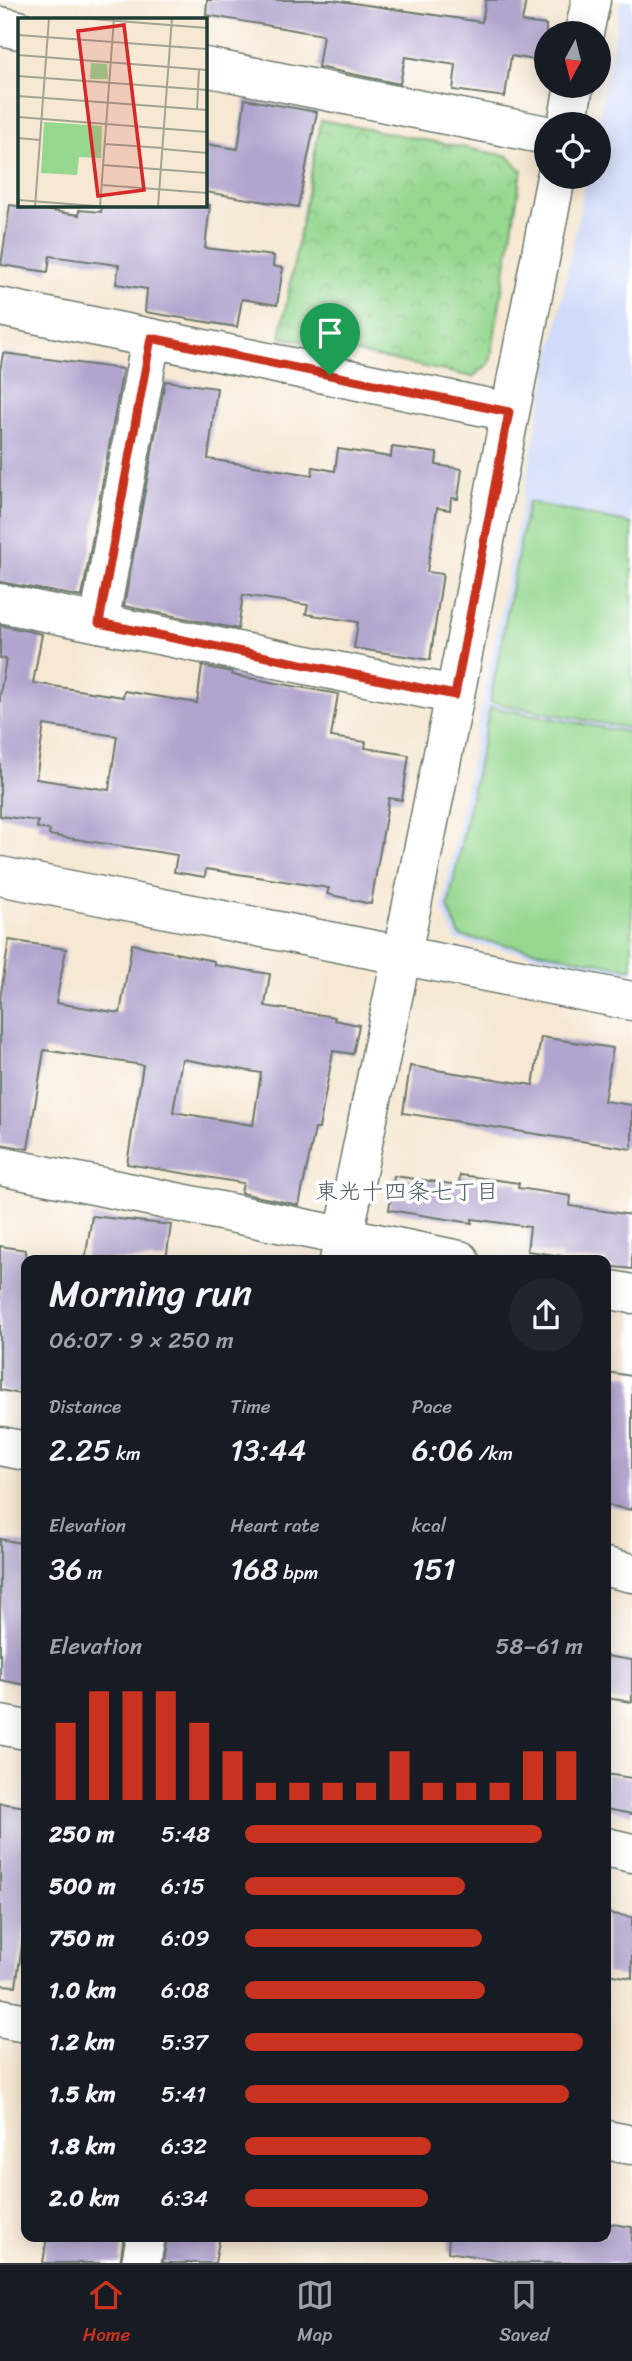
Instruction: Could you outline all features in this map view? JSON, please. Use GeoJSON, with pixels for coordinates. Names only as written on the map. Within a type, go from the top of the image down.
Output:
{"type":"FeatureCollection","features":[{"type":"Feature","properties":{"kind":"street"},"geometry":{"type":"LineString","coordinates":[[587,21],[591,0]]}},
{"type":"Feature","properties":{"kind":"street"},"geometry":{"type":"LineString","coordinates":[[0,26],[18,30]]}},
{"type":"Feature","properties":{"kind":"street"},"geometry":{"type":"LineString","coordinates":[[206,67],[534,133]]}},
{"type":"Feature","properties":{"kind":"street"},"geometry":{"type":"LineString","coordinates":[[341,1248],[455,695],[554,189]]}},
{"type":"Feature","properties":{"kind":"street"},"geometry":{"type":"LineString","coordinates":[[0,307],[509,412]]}},
{"type":"Feature","properties":{"kind":"street"},"geometry":{"type":"LineString","coordinates":[[99,623],[151,338]]}},
{"type":"Feature","properties":{"kind":"street"},"geometry":{"type":"LineString","coordinates":[[0,603],[455,695]]}},
{"type":"Feature","properties":{"kind":"street"},"geometry":{"type":"LineString","coordinates":[[0,876],[632,1001]]}},
{"type":"Feature","properties":{"kind":"street"},"geometry":{"type":"LineString","coordinates":[[0,1166],[341,1248],[410,1255]]}},
{"type":"Feature","properties":{"kind":"street"},"geometry":{"type":"LineString","coordinates":[[611,1290],[632,1294]]}},
{"type":"Feature","properties":{"kind":"street"},"geometry":{"type":"LineString","coordinates":[[0,1446],[21,1450]]}},
{"type":"Feature","properties":{"kind":"street"},"geometry":{"type":"LineString","coordinates":[[611,1568],[632,1573]]}},
{"type":"Feature","properties":{"kind":"street"},"geometry":{"type":"LineString","coordinates":[[0,1725],[21,1729]]}},
{"type":"Feature","properties":{"kind":"street"},"geometry":{"type":"LineString","coordinates":[[611,1848],[632,1853]]}},
{"type":"Feature","properties":{"kind":"street"},"geometry":{"type":"LineString","coordinates":[[0,2018],[21,2022]]}},
{"type":"Feature","properties":{"kind":"street"},"geometry":{"type":"LineString","coordinates":[[611,2141],[632,2145]]}},
{"type":"Feature","properties":{"kind":"street"},"geometry":{"type":"LineString","coordinates":[[141,2263],[145,2242]]}},
{"type":"Feature","properties":{"kind":"shaded area"},"geometry":{"type":"Polygon","coordinates":[[[621,0],[632,0],[632,974],[455,940],[442,908],[584,189],[611,189],[611,112],[599,112],[602,98],[611,98],[611,52],[621,0]]]}},
{"type":"Feature","properties":{"kind":"green space"},"geometry":{"type":"Polygon","coordinates":[[[321,120],[508,156],[522,170],[490,363],[473,377],[280,337],[321,120]]]}},
{"type":"Feature","properties":{"kind":"green space"},"geometry":{"type":"Polygon","coordinates":[[[528,502],[632,524],[632,729],[490,702],[528,502]]]}},
{"type":"Feature","properties":{"kind":"green space"},"geometry":{"type":"Polygon","coordinates":[[[490,707],[632,733],[632,969],[460,936],[448,907],[490,707]]]}},
{"type":"Feature","properties":{"kind":"building"},"geometry":{"type":"Polygon","coordinates":[[[207,0],[333,0],[482,22],[486,0],[526,0],[522,22],[534,24],[534,60],[511,56],[505,97],[453,90],[456,65],[405,57],[400,84],[318,67],[323,35],[206,15],[207,0]]]}},
{"type":"Feature","properties":{"kind":"building"},"geometry":{"type":"Polygon","coordinates":[[[245,99],[317,112],[298,207],[206,192],[206,144],[238,149],[245,99]]]}},
{"type":"Feature","properties":{"kind":"building"},"geometry":{"type":"Polygon","coordinates":[[[10,205],[79,215],[79,210],[101,212],[102,206],[210,205],[205,248],[274,256],[273,266],[283,268],[277,305],[242,299],[237,327],[145,312],[147,289],[116,284],[119,265],[50,256],[48,272],[1,265],[10,205]]]}},
{"type":"Feature","properties":{"kind":"building"},"geometry":{"type":"Polygon","coordinates":[[[3,353],[123,369],[82,597],[0,582],[0,371],[3,353]]]}},
{"type":"Feature","properties":{"kind":"building"},"geometry":{"type":"Polygon","coordinates":[[[165,381],[217,388],[208,459],[312,475],[313,467],[335,471],[338,449],[391,457],[392,447],[437,453],[436,465],[462,469],[458,499],[451,498],[450,510],[437,508],[427,572],[443,574],[430,660],[354,648],[358,622],[306,614],[308,605],[243,595],[238,629],[124,606],[165,381]]]}},
{"type":"Feature","properties":{"kind":"building"},"geometry":{"type":"Polygon","coordinates":[[[0,625],[42,634],[33,683],[123,697],[124,691],[197,703],[202,666],[232,672],[232,675],[338,694],[331,737],[366,742],[365,748],[409,755],[402,800],[389,798],[371,904],[327,894],[329,888],[206,869],[205,877],[174,872],[177,855],[49,835],[50,830],[37,828],[38,821],[0,816],[0,695],[6,659],[0,658],[0,625]],[[44,725],[36,779],[109,790],[117,736],[44,725]]]}},
{"type":"Feature","properties":{"kind":"building"},"geometry":{"type":"Polygon","coordinates":[[[9,940],[66,949],[56,1003],[120,1013],[132,944],[214,961],[214,965],[270,974],[265,1006],[335,1017],[334,1020],[359,1025],[353,1054],[333,1051],[319,1129],[315,1129],[299,1205],[241,1193],[243,1183],[127,1164],[143,1065],[44,1050],[28,1149],[0,1144],[0,999],[9,940]],[[182,1059],[173,1112],[253,1125],[261,1073],[182,1059]]]}},
{"type":"Feature","properties":{"kind":"building"},"geometry":{"type":"Polygon","coordinates":[[[541,1037],[613,1048],[604,1101],[632,1105],[632,1149],[403,1113],[410,1066],[533,1085],[541,1037]]]}},
{"type":"Feature","properties":{"kind":"building"},"geometry":{"type":"Polygon","coordinates":[[[460,1175],[519,1183],[518,1188],[571,1196],[570,1206],[632,1215],[632,1269],[611,1267],[611,1255],[555,1255],[527,1251],[530,1227],[472,1219],[472,1223],[389,1210],[394,1176],[459,1185],[460,1175]]]}},
{"type":"Feature","properties":{"kind":"building"},"geometry":{"type":"Polygon","coordinates":[[[92,1216],[171,1225],[167,1255],[86,1255],[92,1216]]]}},
{"type":"Feature","properties":{"kind":"building"},"geometry":{"type":"Polygon","coordinates":[[[0,1246],[26,1250],[26,1255],[21,1255],[21,1394],[0,1390],[0,1246]]]}},
{"type":"Feature","properties":{"kind":"building"},"geometry":{"type":"Polygon","coordinates":[[[611,1373],[632,1376],[632,1510],[611,1506],[611,1373]]]}},
{"type":"Feature","properties":{"kind":"building"},"geometry":{"type":"Polygon","coordinates":[[[0,1539],[21,1543],[21,1684],[0,1680],[0,1539]]]}},
{"type":"Feature","properties":{"kind":"building"},"geometry":{"type":"Polygon","coordinates":[[[611,1657],[632,1660],[632,1702],[611,1699],[611,1657]]]}},
{"type":"Feature","properties":{"kind":"building"},"geometry":{"type":"Polygon","coordinates":[[[611,1775],[632,1778],[632,1814],[611,1810],[611,1775]]]}},
{"type":"Feature","properties":{"kind":"building"},"geometry":{"type":"Polygon","coordinates":[[[0,1803],[21,1806],[21,1952],[16,1986],[0,1985],[0,1803]]]}},
{"type":"Feature","properties":{"kind":"building"},"geometry":{"type":"Polygon","coordinates":[[[611,1914],[632,1917],[632,1978],[611,1975],[611,1914]]]}},
{"type":"Feature","properties":{"kind":"building"},"geometry":{"type":"Polygon","coordinates":[[[611,2224],[632,2227],[632,2263],[517,2263],[448,2252],[449,2242],[611,2242],[611,2224]]]}},
{"type":"Feature","properties":{"kind":"building"},"geometry":{"type":"Polygon","coordinates":[[[46,2242],[123,2242],[120,2263],[43,2263],[46,2242]]]}},
{"type":"Feature","properties":{"kind":"building"},"geometry":{"type":"Polygon","coordinates":[[[166,2242],[219,2242],[215,2263],[163,2263],[166,2242]]]}},
{"type":"Feature","properties":{"kind":"district","name":"東光十四条七丁目"},"geometry":{"type":"Point","coordinates":[407,1191]}},
{"type":"Feature","properties":{"kind":"route"},"geometry":{"type":"LineString","coordinates":[[151,338],[330,375],[509,412],[455,695],[99,623],[151,338]]}}]}
